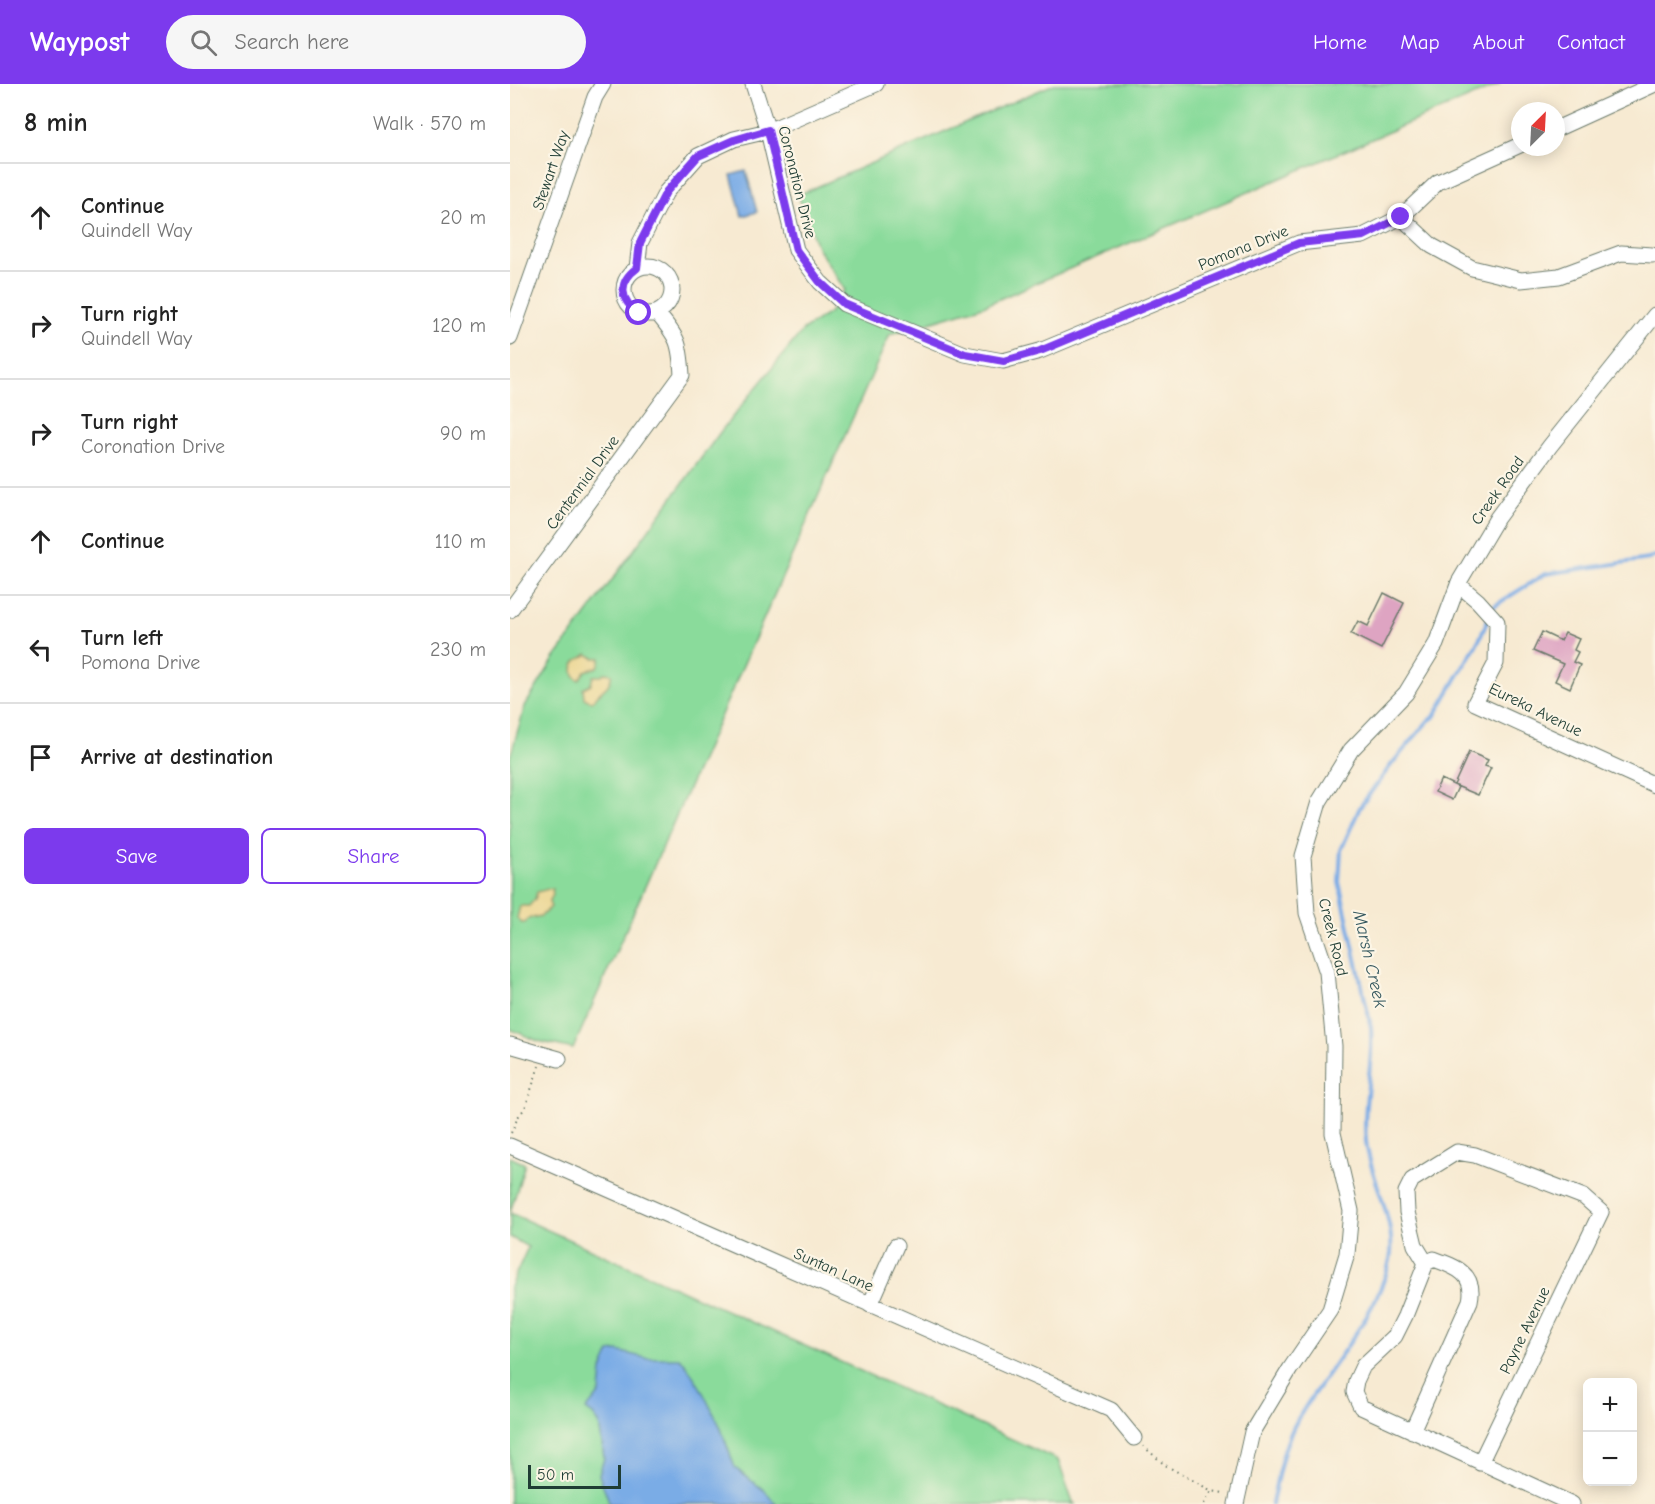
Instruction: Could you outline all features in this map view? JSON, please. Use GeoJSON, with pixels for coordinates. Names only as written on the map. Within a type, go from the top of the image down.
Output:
{"type":"FeatureCollection","features":[{"type":"Feature","properties":{"kind":"street","name":"Stewart Way"},"geometry":{"type":"LineString","coordinates":[[510,338],[595,96],[603,84]]}},
{"type":"Feature","properties":{"kind":"street","name":"Coronation Drive"},"geometry":{"type":"LineString","coordinates":[[753,84],[768,130],[796,250],[820,282],[844,304],[965,354],[1004,361]]}},
{"type":"Feature","properties":{"kind":"street"},"geometry":{"type":"LineString","coordinates":[[637,268],[640,243],[666,192],[698,156],[734,140],[768,130],[876,84]]}},
{"type":"Feature","properties":{"kind":"street"},"geometry":{"type":"LineString","coordinates":[[1565,125],[1655,84]]}},
{"type":"Feature","properties":{"kind":"street","name":"Pomona Drive"},"geometry":{"type":"LineString","coordinates":[[1004,361],[1040,351],[1299,243],[1364,236],[1401,217],[1438,182],[1511,149]]}},
{"type":"Feature","properties":{"kind":"street"},"geometry":{"type":"LineString","coordinates":[[1401,217],[1432,246],[1472,268],[1521,280],[1559,276],[1620,253],[1652,255]]}},
{"type":"Feature","properties":{"kind":"street"},"geometry":{"type":"LineString","coordinates":[[656,267],[670,280],[671,298],[666,307],[657,313],[639,313],[625,300],[623,291],[625,281],[637,268],[656,267]]}},
{"type":"Feature","properties":{"kind":"street","name":"Centennial Drive"},"geometry":{"type":"LineString","coordinates":[[510,610],[682,375],[680,347],[675,334],[657,313]]}},
{"type":"Feature","properties":{"kind":"street","name":"Creek Road"},"geometry":{"type":"LineString","coordinates":[[1237,1500],[1252,1432],[1290,1369],[1330,1310],[1347,1254],[1351,1211],[1333,1133],[1334,1046],[1327,972],[1307,913],[1303,856],[1319,802],[1351,750],[1406,693],[1436,644],[1458,584],[1497,518],[1550,446],[1655,315]]}},
{"type":"Feature","properties":{"kind":"street","name":"Eureka Avenue"},"geometry":{"type":"LineString","coordinates":[[1458,584],[1497,622],[1496,663],[1475,703],[1655,785]]}},
{"type":"Feature","properties":{"kind":"street"},"geometry":{"type":"LineString","coordinates":[[510,1045],[559,1059]]}},
{"type":"Feature","properties":{"kind":"street","name":"Suntan Lane"},"geometry":{"type":"LineString","coordinates":[[510,1146],[1111,1410],[1134,1438]]}},
{"type":"Feature","properties":{"kind":"street","name":"Payne Avenue"},"geometry":{"type":"LineString","coordinates":[[1426,1263],[1415,1245],[1407,1212],[1406,1192],[1412,1180],[1456,1152],[1475,1155],[1584,1197],[1600,1212],[1480,1463]]}},
{"type":"Feature","properties":{"kind":"street"},"geometry":{"type":"LineString","coordinates":[[870,1305],[896,1246]]}},
{"type":"Feature","properties":{"kind":"street"},"geometry":{"type":"LineString","coordinates":[[1412,1431],[1473,1290],[1467,1276],[1434,1259],[1426,1263],[1395,1336],[1363,1366],[1354,1392],[1361,1407],[1412,1431],[1480,1463],[1572,1504]]}},
{"type":"Feature","properties":{"kind":"path"},"geometry":{"type":"LineString","coordinates":[[510,1135],[525,1108],[542,1055]]}},
{"type":"Feature","properties":{"kind":"path"},"geometry":{"type":"LineString","coordinates":[[1134,1438],[1165,1465],[1212,1491],[1237,1500]]}},
{"type":"Feature","properties":{"kind":"path"},"geometry":{"type":"LineString","coordinates":[[1204,1504],[1212,1491]]}},
{"type":"Feature","properties":{"kind":"green space"},"geometry":{"type":"Polygon","coordinates":[[[1054,84],[1500,84],[983,306],[890,334],[573,1049],[538,1041],[510,1029],[510,757],[525,706],[554,659],[721,431],[803,330],[829,313],[845,290],[817,247],[798,195],[1054,84]]]}},
{"type":"Feature","properties":{"kind":"green space"},"geometry":{"type":"Polygon","coordinates":[[[510,1157],[525,1164],[510,1213],[510,1157]]]}},
{"type":"Feature","properties":{"kind":"green space"},"geometry":{"type":"Polygon","coordinates":[[[510,1213],[1058,1460],[1073,1503],[1076,1504],[510,1504],[510,1287],[528,1247],[510,1237],[510,1213]]]}},
{"type":"Feature","properties":{"kind":"sand"},"geometry":{"type":"Polygon","coordinates":[[[587,654],[594,658],[601,658],[598,667],[585,671],[579,680],[574,676],[573,667],[576,661],[587,654]]]}},
{"type":"Feature","properties":{"kind":"sand"},"geometry":{"type":"Polygon","coordinates":[[[604,673],[612,674],[607,687],[594,700],[584,698],[583,688],[591,684],[593,676],[601,676],[604,673]]]}},
{"type":"Feature","properties":{"kind":"sand"},"geometry":{"type":"Polygon","coordinates":[[[552,888],[553,895],[549,902],[551,907],[541,916],[521,923],[517,918],[520,906],[529,906],[537,892],[552,888]]]}},
{"type":"Feature","properties":{"kind":"water"},"geometry":{"type":"Polygon","coordinates":[[[746,171],[757,212],[742,216],[731,175],[746,171]]]}},
{"type":"Feature","properties":{"kind":"water"},"geometry":{"type":"Polygon","coordinates":[[[617,1351],[646,1358],[679,1358],[685,1363],[720,1426],[735,1468],[765,1491],[776,1504],[610,1504],[599,1475],[604,1458],[599,1423],[586,1410],[600,1393],[602,1370],[610,1352],[617,1351]]]}},
{"type":"Feature","properties":{"kind":"building"},"geometry":{"type":"Polygon","coordinates":[[[1384,593],[1404,603],[1381,649],[1351,634],[1358,621],[1368,626],[1384,593]]]}},
{"type":"Feature","properties":{"kind":"building"},"geometry":{"type":"Polygon","coordinates":[[[1542,632],[1561,641],[1565,633],[1579,639],[1574,650],[1578,652],[1573,662],[1580,665],[1570,688],[1555,681],[1563,664],[1533,651],[1542,632]]]}},
{"type":"Feature","properties":{"kind":"building"},"geometry":{"type":"Polygon","coordinates":[[[1469,752],[1488,760],[1485,766],[1491,768],[1478,795],[1454,785],[1469,752]]]}},
{"type":"Feature","properties":{"kind":"building"},"geometry":{"type":"Polygon","coordinates":[[[1441,779],[1458,787],[1452,800],[1435,792],[1441,779]]]}},
{"type":"Feature","properties":{"kind":"waterway","name":"Marsh Creek"},"geometry":{"type":"LineString","coordinates":[[1492,609],[1545,574],[1649,559],[1655,556]]}},
{"type":"Feature","properties":{"kind":"waterway","name":"Marsh Creek"},"geometry":{"type":"LineString","coordinates":[[1272,1504],[1282,1459],[1293,1427],[1363,1322],[1384,1281],[1390,1260],[1390,1231],[1387,1216],[1366,1141],[1371,1027],[1339,882],[1341,850],[1360,807],[1391,765],[1428,721],[1434,717],[1480,638],[1488,619]]}},
{"type":"Feature","properties":{"kind":"route"},"geometry":{"type":"LineString","coordinates":[[639,313],[625,300],[623,291],[625,281],[637,268],[640,243],[666,192],[698,156],[734,140],[768,130],[796,250],[820,282],[844,304],[965,354],[1004,361],[1040,351],[1299,243],[1364,236],[1401,217]]}}]}
